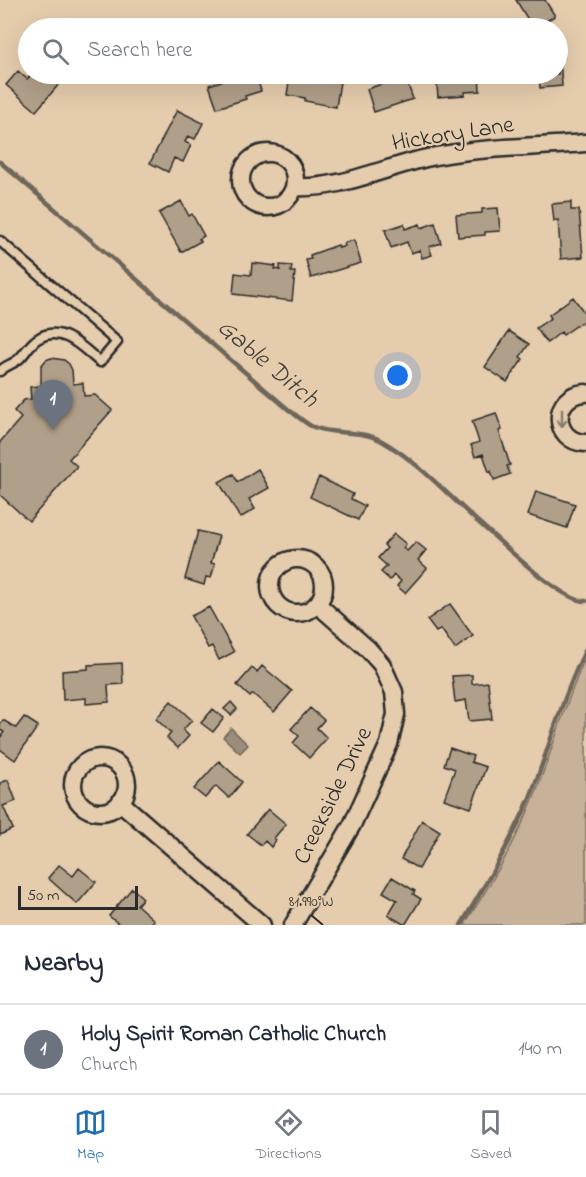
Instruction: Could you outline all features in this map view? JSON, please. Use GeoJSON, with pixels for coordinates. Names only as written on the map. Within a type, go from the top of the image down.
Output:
{"type":"FeatureCollection","features":[{"type":"Feature","properties":{"kind":"street","name":"Hickory Lane"},"geometry":{"type":"LineString","coordinates":[[294,187],[311,188],[338,183],[437,156],[586,143]]}},
{"type":"Feature","properties":{"kind":"street"},"geometry":{"type":"LineString","coordinates":[[586,393],[574,395],[568,399],[562,406],[560,419],[567,436],[586,443]]}},
{"type":"Feature","properties":{"kind":"street","name":"Creekside Drive"},"geometry":{"type":"LineString","coordinates":[[293,925],[352,825],[389,744],[396,714],[394,692],[382,665],[368,649],[317,604]]}},
{"type":"Feature","properties":{"kind":"street"},"geometry":{"type":"LineString","coordinates":[[120,802],[262,925]]}},
{"type":"Feature","properties":{"kind":"lane"},"geometry":{"type":"LineString","coordinates":[[0,241],[117,342],[100,362],[72,339],[51,334],[39,338],[18,360],[0,371]]}},
{"type":"Feature","properties":{"kind":"shaded area"},"geometry":{"type":"Polygon","coordinates":[[[586,656],[586,925],[464,925],[502,864],[526,816],[586,656]]]}},
{"type":"Feature","properties":{"kind":"shaded area"},"geometry":{"type":"Polygon","coordinates":[[[231,728],[248,745],[240,753],[223,737],[231,728]]]}},
{"type":"Feature","properties":{"kind":"building"},"geometry":{"type":"Polygon","coordinates":[[[516,0],[545,0],[555,16],[551,18],[527,18],[516,0]]]}},
{"type":"Feature","properties":{"kind":"building"},"geometry":{"type":"Polygon","coordinates":[[[18,71],[18,84],[59,84],[36,111],[6,85],[18,71]]]}},
{"type":"Feature","properties":{"kind":"building"},"geometry":{"type":"Polygon","coordinates":[[[259,84],[261,91],[245,96],[246,99],[217,108],[209,85],[259,84]]]}},
{"type":"Feature","properties":{"kind":"building"},"geometry":{"type":"Polygon","coordinates":[[[289,84],[340,84],[336,107],[287,95],[289,84]]]}},
{"type":"Feature","properties":{"kind":"building"},"geometry":{"type":"Polygon","coordinates":[[[382,84],[408,84],[413,99],[374,112],[367,89],[382,84]]]}},
{"type":"Feature","properties":{"kind":"building"},"geometry":{"type":"Polygon","coordinates":[[[437,84],[480,84],[480,91],[465,92],[465,95],[438,97],[437,84]]]}},
{"type":"Feature","properties":{"kind":"building"},"geometry":{"type":"Polygon","coordinates":[[[540,84],[562,84],[562,86],[540,88],[540,84]]]}},
{"type":"Feature","properties":{"kind":"building"},"geometry":{"type":"Polygon","coordinates":[[[177,110],[203,123],[195,139],[188,136],[185,142],[191,145],[183,162],[174,158],[168,172],[150,163],[177,110]]]}},
{"type":"Feature","properties":{"kind":"building"},"geometry":{"type":"Polygon","coordinates":[[[181,201],[189,216],[192,214],[204,236],[199,239],[201,241],[181,252],[159,213],[181,201]]]}},
{"type":"Feature","properties":{"kind":"building"},"geometry":{"type":"Polygon","coordinates":[[[571,202],[571,210],[579,210],[583,257],[561,259],[558,220],[554,221],[552,204],[571,202]]]}},
{"type":"Feature","properties":{"kind":"building"},"geometry":{"type":"Polygon","coordinates":[[[498,208],[500,231],[485,232],[485,235],[458,237],[456,215],[482,213],[482,209],[498,208]]]}},
{"type":"Feature","properties":{"kind":"building"},"geometry":{"type":"Polygon","coordinates":[[[435,223],[441,243],[429,247],[432,255],[422,258],[420,250],[411,253],[407,242],[391,248],[385,230],[404,224],[405,229],[420,224],[421,228],[435,223]]]}},
{"type":"Feature","properties":{"kind":"building"},"geometry":{"type":"Polygon","coordinates":[[[354,240],[361,263],[311,278],[306,260],[311,259],[310,255],[338,245],[339,248],[345,246],[344,243],[354,240]]]}},
{"type":"Feature","properties":{"kind":"building"},"geometry":{"type":"Polygon","coordinates":[[[252,263],[276,266],[275,269],[280,270],[280,265],[292,266],[291,272],[295,272],[292,301],[233,294],[235,273],[251,275],[252,263]]]}},
{"type":"Feature","properties":{"kind":"building"},"geometry":{"type":"Polygon","coordinates":[[[573,297],[586,315],[586,319],[563,335],[561,332],[547,343],[536,328],[551,318],[549,315],[573,297]]]}},
{"type":"Feature","properties":{"kind":"building"},"geometry":{"type":"Polygon","coordinates":[[[509,331],[529,344],[520,357],[523,359],[507,382],[485,367],[509,331]]]}},
{"type":"Feature","properties":{"kind":"building"},"geometry":{"type":"Polygon","coordinates":[[[51,358],[64,360],[69,364],[73,384],[83,383],[84,396],[95,395],[112,410],[69,459],[77,466],[29,521],[0,495],[0,442],[21,418],[14,411],[24,400],[31,399],[30,387],[41,386],[41,366],[51,358]]]}},
{"type":"Feature","properties":{"kind":"building"},"geometry":{"type":"Polygon","coordinates":[[[496,413],[502,430],[499,431],[510,465],[507,466],[510,474],[494,480],[483,454],[475,457],[471,445],[479,442],[472,421],[496,413]]]}},
{"type":"Feature","properties":{"kind":"building"},"geometry":{"type":"Polygon","coordinates":[[[258,469],[269,488],[249,499],[255,509],[240,518],[219,482],[233,474],[238,482],[258,469]]]}},
{"type":"Feature","properties":{"kind":"building"},"geometry":{"type":"Polygon","coordinates":[[[319,477],[353,494],[351,499],[365,506],[358,520],[310,497],[319,477]]]}},
{"type":"Feature","properties":{"kind":"building"},"geometry":{"type":"Polygon","coordinates":[[[536,491],[575,504],[567,528],[528,515],[536,491]]]}},
{"type":"Feature","properties":{"kind":"building"},"geometry":{"type":"Polygon","coordinates":[[[198,531],[219,536],[211,563],[215,564],[211,578],[206,577],[204,585],[185,579],[198,531]]]}},
{"type":"Feature","properties":{"kind":"building"},"geometry":{"type":"Polygon","coordinates":[[[394,534],[406,544],[403,548],[407,551],[416,542],[426,550],[418,560],[427,568],[405,593],[397,586],[401,581],[394,575],[390,580],[381,572],[387,566],[378,558],[387,548],[384,545],[394,534]]]}},
{"type":"Feature","properties":{"kind":"building"},"geometry":{"type":"Polygon","coordinates":[[[450,604],[473,636],[455,649],[441,629],[436,632],[427,620],[450,604]]]}},
{"type":"Feature","properties":{"kind":"building"},"geometry":{"type":"Polygon","coordinates":[[[209,607],[234,652],[219,660],[212,646],[208,648],[191,616],[209,607]]]}},
{"type":"Feature","properties":{"kind":"building"},"geometry":{"type":"Polygon","coordinates":[[[122,663],[123,684],[108,685],[109,702],[86,704],[86,698],[63,700],[62,671],[88,669],[88,665],[122,663]]]}},
{"type":"Feature","properties":{"kind":"building"},"geometry":{"type":"Polygon","coordinates":[[[262,666],[292,691],[274,712],[253,694],[250,697],[237,685],[252,668],[257,672],[262,666]]]}},
{"type":"Feature","properties":{"kind":"building"},"geometry":{"type":"Polygon","coordinates":[[[472,675],[472,684],[488,682],[492,719],[469,721],[466,700],[455,702],[452,676],[472,675]]]}},
{"type":"Feature","properties":{"kind":"building"},"geometry":{"type":"Polygon","coordinates":[[[171,701],[192,720],[183,730],[189,736],[178,748],[167,738],[171,733],[156,719],[171,701]]]}},
{"type":"Feature","properties":{"kind":"building"},"geometry":{"type":"Polygon","coordinates":[[[231,702],[237,709],[231,715],[224,709],[231,702]]]}},
{"type":"Feature","properties":{"kind":"building"},"geometry":{"type":"Polygon","coordinates":[[[310,708],[324,720],[317,728],[327,738],[309,758],[293,743],[299,736],[291,729],[310,708]]]}},
{"type":"Feature","properties":{"kind":"building"},"geometry":{"type":"Polygon","coordinates":[[[213,709],[224,718],[213,732],[201,723],[213,709]]]}},
{"type":"Feature","properties":{"kind":"building"},"geometry":{"type":"Polygon","coordinates":[[[24,717],[38,726],[15,760],[0,749],[0,738],[4,732],[0,730],[0,724],[3,720],[16,728],[24,717]]]}},
{"type":"Feature","properties":{"kind":"building"},"geometry":{"type":"Polygon","coordinates":[[[450,748],[473,756],[471,762],[486,767],[471,808],[444,799],[455,769],[444,765],[450,748]]]}},
{"type":"Feature","properties":{"kind":"building"},"geometry":{"type":"Polygon","coordinates":[[[219,761],[242,782],[229,798],[216,786],[205,798],[194,789],[219,761]]]}},
{"type":"Feature","properties":{"kind":"building"},"geometry":{"type":"Polygon","coordinates":[[[8,780],[16,801],[3,806],[13,829],[0,835],[0,783],[8,780]]]}},
{"type":"Feature","properties":{"kind":"building"},"geometry":{"type":"Polygon","coordinates":[[[268,809],[286,824],[274,838],[276,840],[271,847],[265,841],[261,845],[247,834],[268,809]]]}},
{"type":"Feature","properties":{"kind":"building"},"geometry":{"type":"Polygon","coordinates":[[[422,820],[440,831],[419,869],[401,859],[422,820]]]}},
{"type":"Feature","properties":{"kind":"building"},"geometry":{"type":"Polygon","coordinates":[[[59,865],[73,876],[79,868],[96,882],[77,904],[48,878],[59,865]]]}},
{"type":"Feature","properties":{"kind":"building"},"geometry":{"type":"Polygon","coordinates":[[[392,877],[415,891],[413,894],[421,899],[405,925],[388,915],[397,900],[383,892],[392,877]]]}},
{"type":"Feature","properties":{"kind":"building"},"geometry":{"type":"Polygon","coordinates":[[[132,888],[143,898],[137,905],[154,920],[150,925],[120,925],[109,916],[132,888]]]}},
{"type":"Feature","properties":{"kind":"waterway","name":"Gable Ditch"},"geometry":{"type":"LineString","coordinates":[[0,162],[289,410],[311,426],[328,431],[374,437],[395,449],[420,468],[546,581],[575,599],[586,601]]}},
{"type":"Feature","properties":{"kind":"waterway"},"geometry":{"type":"LineString","coordinates":[[461,925],[522,816],[577,667],[586,649]]}},
{"type":"Feature","properties":{"kind":"place","name":"Holy Spirit Roman Catholic Church"},"geometry":{"type":"Point","coordinates":[53,430]}}]}
